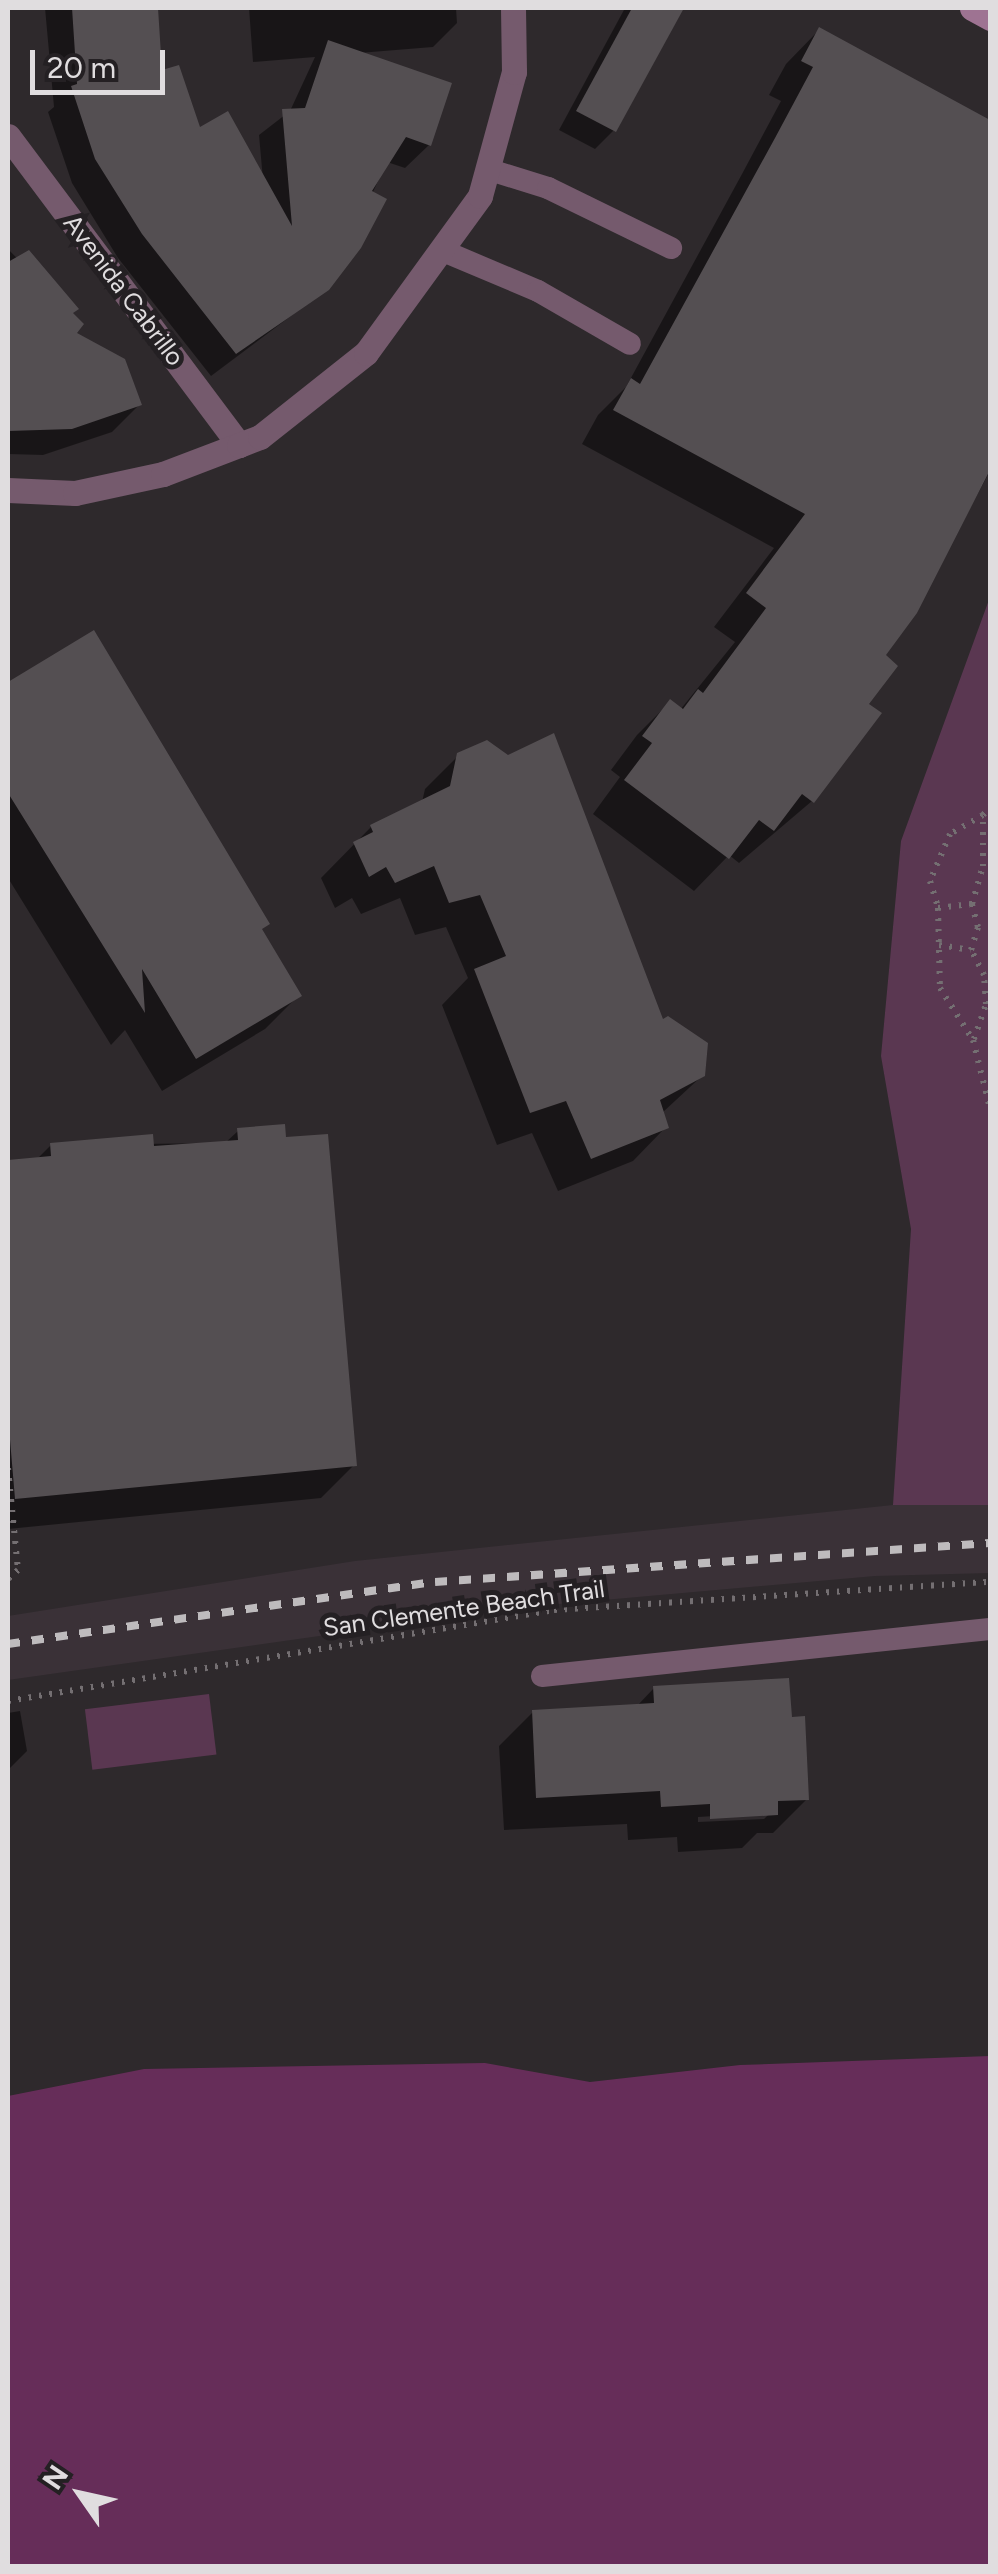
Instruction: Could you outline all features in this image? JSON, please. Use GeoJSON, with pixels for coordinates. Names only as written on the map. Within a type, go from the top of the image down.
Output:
{"type":"FeatureCollection","features":[{"type":"Feature","properties":{"kind":"main road"},"geometry":{"type":"LineString","coordinates":[[972,8],[990,18]]}},
{"type":"Feature","properties":{"kind":"street"},"geometry":{"type":"LineString","coordinates":[[8,490],[74,492],[163,474],[260,437],[366,352],[480,196],[514,72],[513,8]]}},
{"type":"Feature","properties":{"kind":"street","name":"Avenida Cabrillo"},"geometry":{"type":"LineString","coordinates":[[8,136],[239,445]]}},
{"type":"Feature","properties":{"kind":"lane"},"geometry":{"type":"LineString","coordinates":[[487,170],[548,188],[671,248]]}},
{"type":"Feature","properties":{"kind":"lane"},"geometry":{"type":"LineString","coordinates":[[441,250],[538,291],[630,344]]}},
{"type":"Feature","properties":{"kind":"lane"},"geometry":{"type":"LineString","coordinates":[[542,1676],[990,1628]]}},
{"type":"Feature","properties":{"kind":"path"},"geometry":{"type":"LineString","coordinates":[[990,808],[950,834],[930,881],[938,908],[940,988],[973,1040],[990,1108]]}},
{"type":"Feature","properties":{"kind":"path"},"geometry":{"type":"LineString","coordinates":[[973,1040],[986,1004],[984,976],[970,950],[978,927],[972,904],[983,866],[982,815]]}},
{"type":"Feature","properties":{"kind":"path"},"geometry":{"type":"LineString","coordinates":[[938,908],[972,904]]}},
{"type":"Feature","properties":{"kind":"path"},"geometry":{"type":"LineString","coordinates":[[940,945],[970,950]]}},
{"type":"Feature","properties":{"kind":"path"},"geometry":{"type":"LineString","coordinates":[[8,1468],[18,1570],[8,1579]]}},
{"type":"Feature","properties":{"kind":"path","name":"San Clemente Beach Trail"},"geometry":{"type":"LineString","coordinates":[[8,1701],[554,1610],[990,1582]]}},
{"type":"Feature","properties":{"kind":"shaded area"},"geometry":{"type":"Polygon","coordinates":[[[990,597],[990,1505],[893,1505],[911,1229],[881,1056],[901,841],[990,597]]]}},
{"type":"Feature","properties":{"kind":"shaded area"},"geometry":{"type":"Polygon","coordinates":[[[893,1505],[990,1505],[990,1573],[875,1576],[525,1607],[8,1680],[8,1616],[355,1561],[893,1505]]]}},
{"type":"Feature","properties":{"kind":"shaded area"},"geometry":{"type":"Polygon","coordinates":[[[209,1694],[216,1755],[92,1770],[85,1709],[209,1694]]]}},
{"type":"Feature","properties":{"kind":"shaded area"},"geometry":{"type":"Polygon","coordinates":[[[990,2056],[990,2566],[8,2566],[8,2096],[144,2069],[485,2063],[590,2082],[740,2065],[990,2056]]]}},
{"type":"Feature","properties":{"kind":"building"},"geometry":{"type":"Polygon","coordinates":[[[72,8],[158,8],[162,70],[179,65],[200,127],[228,111],[292,226],[282,109],[305,108],[328,40],[452,83],[431,146],[406,137],[372,191],[387,199],[361,248],[329,290],[236,354],[142,234],[95,159],[71,86],[77,84],[72,8]]]}},
{"type":"Feature","properties":{"kind":"building"},"geometry":{"type":"Polygon","coordinates":[[[632,8],[684,8],[616,132],[576,111],[632,8]]]}},
{"type":"Feature","properties":{"kind":"building"},"geometry":{"type":"Polygon","coordinates":[[[819,27],[990,120],[990,470],[917,613],[886,655],[898,666],[869,704],[882,713],[814,803],[802,794],[774,831],[759,820],[729,859],[624,780],[652,743],[642,736],[670,699],[683,709],[698,689],[703,693],[766,608],[746,593],[805,514],[613,410],[631,378],[640,384],[775,138],[813,67],[801,61],[819,27]]]}},
{"type":"Feature","properties":{"kind":"building"},"geometry":{"type":"Polygon","coordinates":[[[29,250],[79,309],[73,313],[84,324],[77,333],[125,359],[142,405],[72,429],[8,431],[8,262],[29,250]]]}},
{"type":"Feature","properties":{"kind":"building"},"geometry":{"type":"Polygon","coordinates":[[[94,630],[270,924],[262,929],[302,996],[196,1059],[142,969],[145,1013],[8,793],[8,682],[94,630]]]}},
{"type":"Feature","properties":{"kind":"building"},"geometry":{"type":"Polygon","coordinates":[[[554,733],[663,1019],[668,1016],[708,1043],[705,1076],[660,1100],[669,1128],[591,1159],[566,1101],[530,1113],[474,969],[506,956],[480,895],[449,903],[434,866],[395,883],[386,867],[369,877],[353,842],[373,832],[370,825],[450,786],[457,753],[487,740],[508,755],[554,733]]]}},
{"type":"Feature","properties":{"kind":"building"},"geometry":{"type":"Polygon","coordinates":[[[285,1124],[286,1137],[328,1134],[357,1466],[15,1499],[8,1416],[8,1160],[51,1156],[50,1143],[153,1134],[154,1146],[238,1140],[237,1128],[285,1124]]]}},
{"type":"Feature","properties":{"kind":"building"},"geometry":{"type":"Polygon","coordinates":[[[789,1678],[792,1717],[805,1716],[809,1800],[778,1801],[778,1815],[710,1819],[710,1804],[661,1807],[660,1791],[536,1798],[532,1710],[654,1703],[653,1686],[789,1678]]]}},
{"type":"Feature","properties":{"kind":"railway"},"geometry":{"type":"LineString","coordinates":[[8,1644],[435,1582],[990,1543]]}}]}
